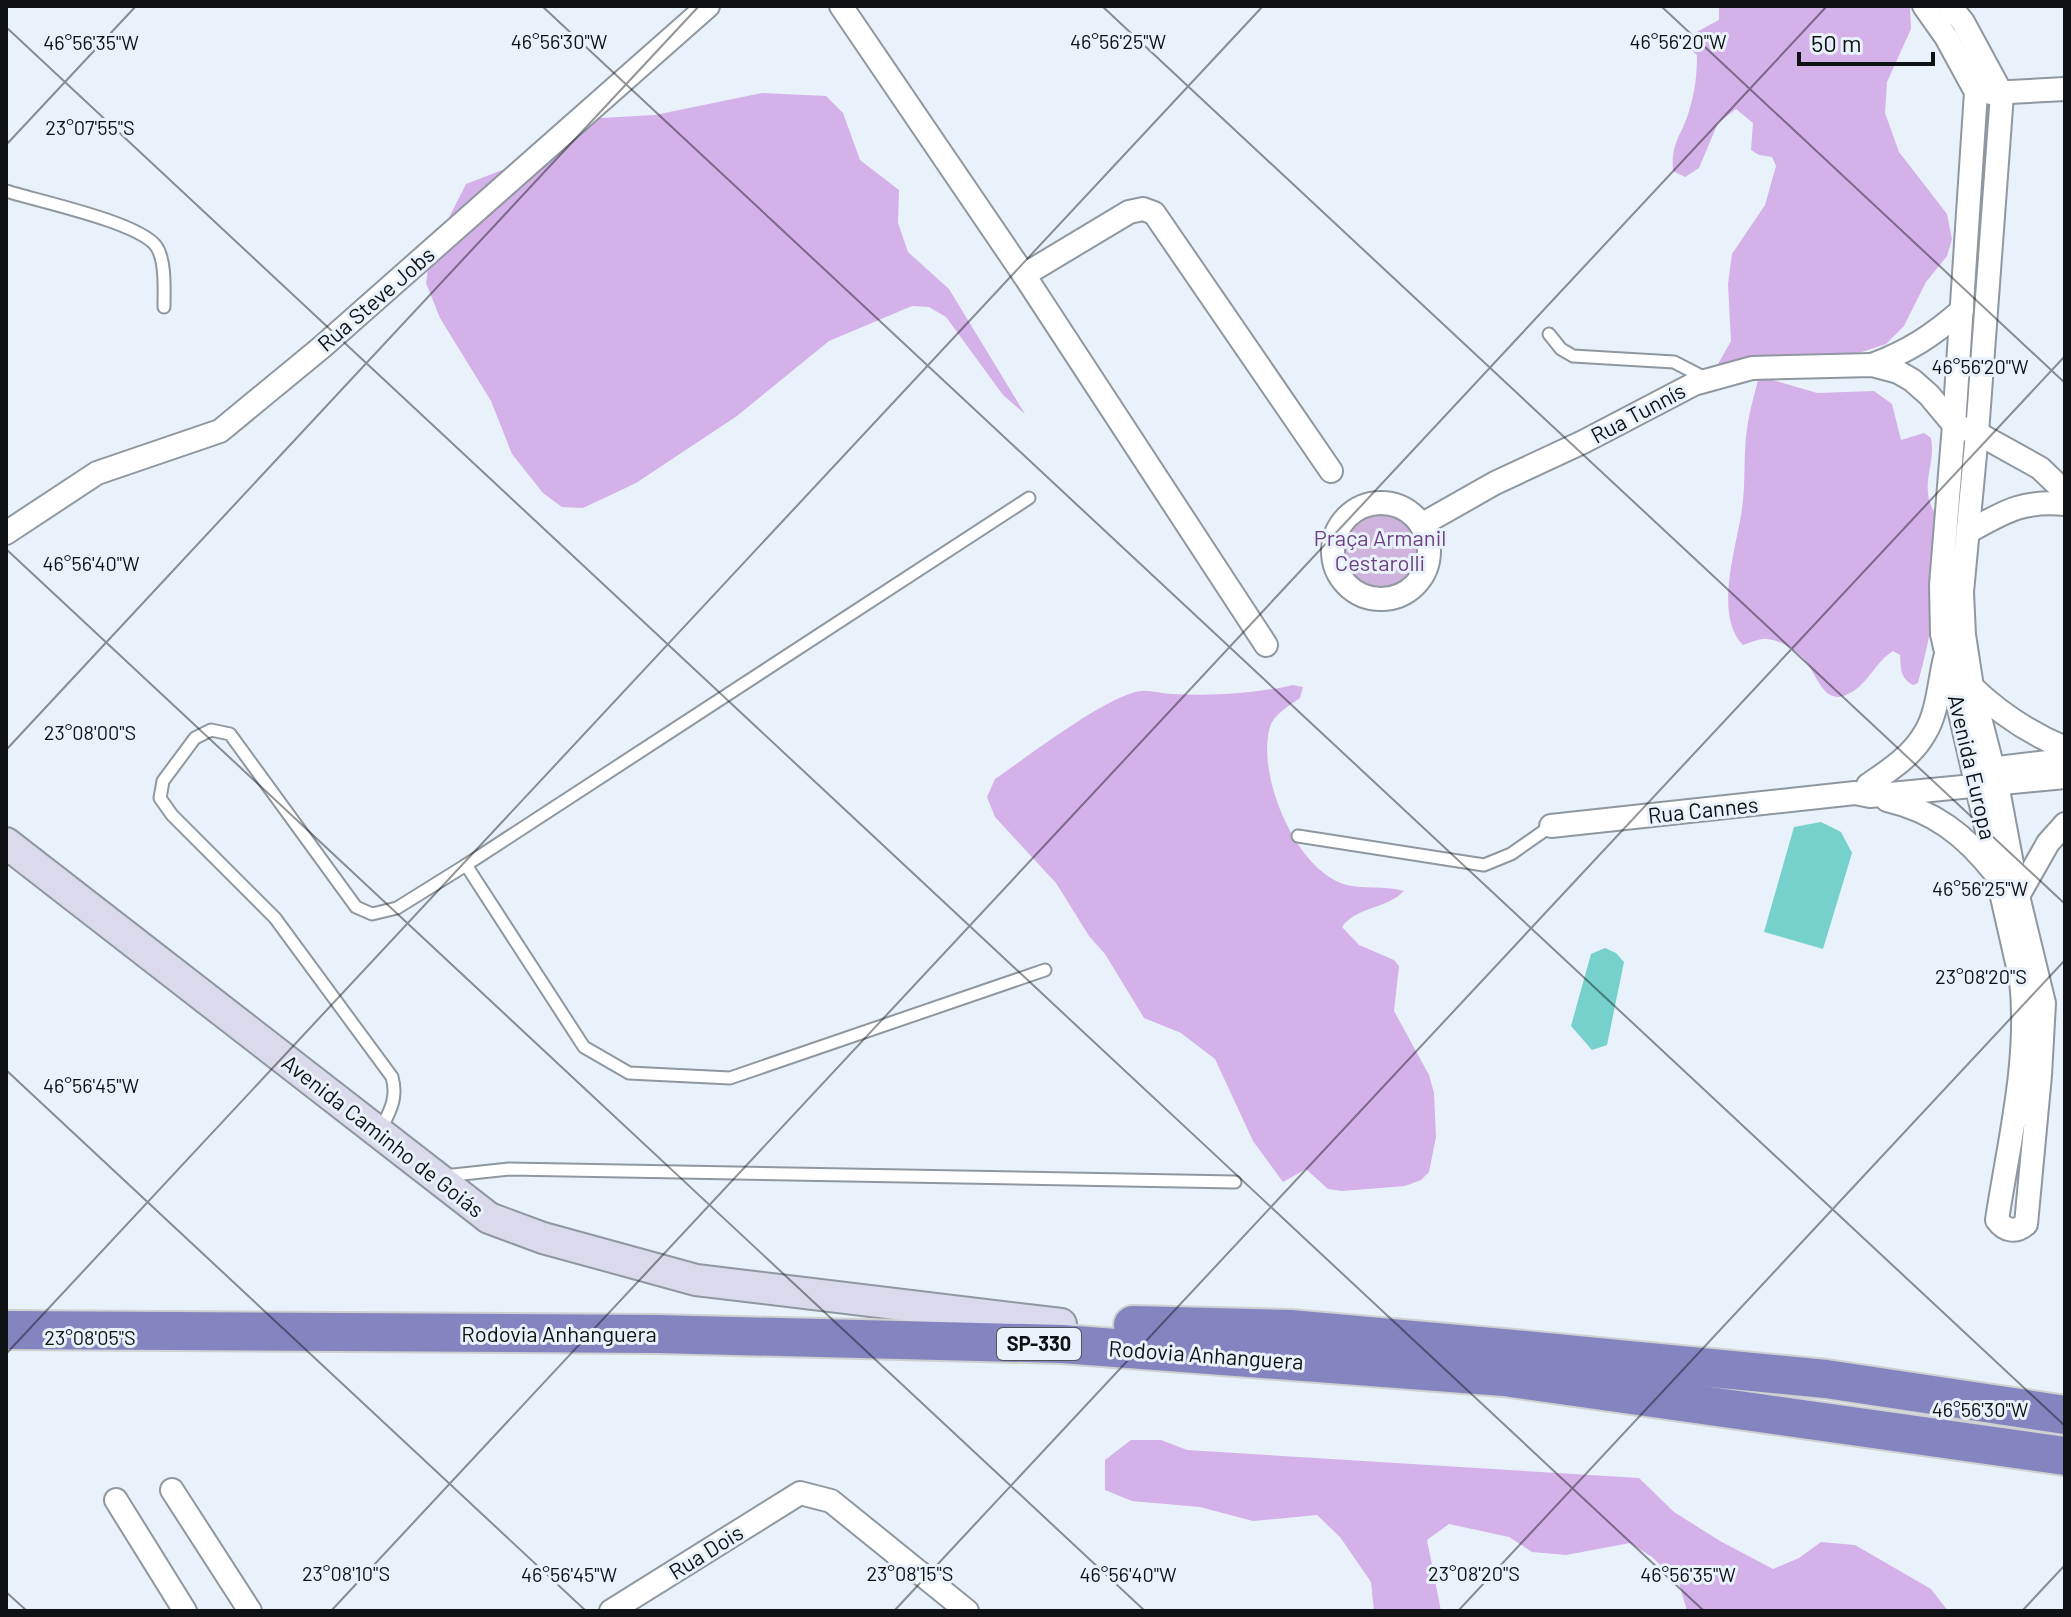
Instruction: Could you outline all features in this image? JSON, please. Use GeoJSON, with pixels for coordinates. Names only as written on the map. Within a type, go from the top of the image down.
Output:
{"type":"FeatureCollection","features":[{"type":"Feature","properties":{"kind":"highway","name":"Rodovia Anhanguera"},"geometry":{"type":"LineString","coordinates":[[6,1307],[659,1314],[1290,1329],[1826,1379],[2065,1415]]}},
{"type":"Feature","properties":{"kind":"highway","name":"Rodovia Anhanguera"},"geometry":{"type":"LineString","coordinates":[[6,1330],[657,1334],[1062,1344],[1504,1377],[2065,1456]]}},
{"type":"Feature","properties":{"kind":"main road","name":"Avenida Caminho de Goiás"},"geometry":{"type":"LineString","coordinates":[[6,843],[489,1218],[543,1238],[696,1280],[1061,1324]]}},
{"type":"Feature","properties":{"kind":"street","name":"Rua Steve Jobs"},"geometry":{"type":"LineString","coordinates":[[6,533],[97,473],[220,431],[322,347],[708,6]]}},
{"type":"Feature","properties":{"kind":"street"},"geometry":{"type":"LineString","coordinates":[[841,6],[1024,275],[1266,645]]}},
{"type":"Feature","properties":{"kind":"street"},"geometry":{"type":"LineString","coordinates":[[1924,6],[1946,37],[1976,92],[2002,94],[2065,89]]}},
{"type":"Feature","properties":{"kind":"street"},"geometry":{"type":"LineString","coordinates":[[1950,6],[1963,22],[2002,94]]}},
{"type":"Feature","properties":{"kind":"street","name":"Avenida Europa"},"geometry":{"type":"LineString","coordinates":[[1976,92],[1941,585],[1942,634],[1986,778],[2044,1004],[2026,1224],[2019,1230],[2010,1230],[1997,1220],[2020,1074],[2044,1004]]}},
{"type":"Feature","properties":{"kind":"street","name":"Avenida Europa"},"geometry":{"type":"LineString","coordinates":[[2002,94],[1962,592],[1964,635],[1986,778],[1995,873],[2021,980],[2044,1004]]}},
{"type":"Feature","properties":{"kind":"street"},"geometry":{"type":"LineString","coordinates":[[1024,275],[1129,212],[1143,209],[1154,213],[1331,471]]}},
{"type":"Feature","properties":{"kind":"street"},"geometry":{"type":"LineString","coordinates":[[1872,365],[1905,353],[1931,337],[1962,310]]}},
{"type":"Feature","properties":{"kind":"street"},"geometry":{"type":"LineString","coordinates":[[1872,365],[1898,372],[1912,380],[1954,425],[1977,433],[2040,468],[2065,492]]}},
{"type":"Feature","properties":{"kind":"street","name":"Rua Tunnís"},"geometry":{"type":"LineString","coordinates":[[1421,525],[1495,483],[1583,442],[1694,384],[1752,368],[1872,365]]}},
{"type":"Feature","properties":{"kind":"street"},"geometry":{"type":"LineString","coordinates":[[1968,532],[2022,505],[2040,502],[2065,504]]}},
{"type":"Feature","properties":{"kind":"street"},"geometry":{"type":"LineString","coordinates":[[1366,505],[1397,505],[1411,513],[1421,525],[1428,539],[1429,555],[1425,570],[1416,584],[1403,593],[1388,598],[1372,598],[1357,593],[1336,570],[1334,539],[1341,524],[1366,505]]}},
{"type":"Feature","properties":{"kind":"street"},"geometry":{"type":"LineString","coordinates":[[1946,653],[1972,687],[2007,718],[2065,748]]}},
{"type":"Feature","properties":{"kind":"street"},"geometry":{"type":"LineString","coordinates":[[1864,791],[1903,761],[1925,734],[1933,714],[1946,653]]}},
{"type":"Feature","properties":{"kind":"street","name":"Rua Cannes"},"geometry":{"type":"LineString","coordinates":[[1986,778],[2065,760]]}},
{"type":"Feature","properties":{"kind":"street","name":"Rua Cannes"},"geometry":{"type":"LineString","coordinates":[[1551,826],[1986,778],[2065,777]]}},
{"type":"Feature","properties":{"kind":"street"},"geometry":{"type":"LineString","coordinates":[[1864,791],[1933,815],[1971,846],[1995,873]]}},
{"type":"Feature","properties":{"kind":"street"},"geometry":{"type":"LineString","coordinates":[[2018,896],[2048,843],[2065,824]]}},
{"type":"Feature","properties":{"kind":"street"},"geometry":{"type":"LineString","coordinates":[[172,1490],[250,1611]]}},
{"type":"Feature","properties":{"kind":"street","name":"Rua Dois"},"geometry":{"type":"LineString","coordinates":[[611,1611],[800,1493],[831,1501],[967,1611]]}},
{"type":"Feature","properties":{"kind":"street"},"geometry":{"type":"LineString","coordinates":[[116,1500],[185,1611]]}},
{"type":"Feature","properties":{"kind":"lane"},"geometry":{"type":"LineString","coordinates":[[6,191],[129,227],[156,246],[164,274],[164,307]]}},
{"type":"Feature","properties":{"kind":"lane"},"geometry":{"type":"LineString","coordinates":[[1549,334],[1561,349],[1573,356],[1674,362],[1709,380]]}},
{"type":"Feature","properties":{"kind":"lane"},"geometry":{"type":"LineString","coordinates":[[379,1133],[395,1100],[392,1077],[275,918],[172,815],[160,798],[163,781],[195,738],[211,730],[230,734],[356,907],[372,914],[397,908],[1029,498]]}},
{"type":"Feature","properties":{"kind":"lane"},"geometry":{"type":"LineString","coordinates":[[1298,836],[1484,865],[1511,854],[1551,826]]}},
{"type":"Feature","properties":{"kind":"lane"},"geometry":{"type":"LineString","coordinates":[[466,865],[584,1047],[629,1073],[730,1078],[1045,970]]}},
{"type":"Feature","properties":{"kind":"lane"},"geometry":{"type":"LineString","coordinates":[[435,1177],[509,1169],[1235,1182]]}},
{"type":"Feature","properties":{"kind":"green space","name":"Praça Armanil Cestarolli"},"geometry":{"type":"Polygon","coordinates":[[[1381,508],[1397,512],[1411,521],[1420,535],[1424,551],[1420,567],[1411,581],[1397,590],[1381,594],[1365,590],[1351,581],[1342,567],[1338,551],[1342,535],[1351,521],[1365,512],[1381,508]]]}},
{"type":"Feature","properties":{"kind":"shaded area"},"geometry":{"type":"Polygon","coordinates":[[[1719,6],[1910,6],[1911,29],[1887,82],[1885,113],[1899,152],[1947,214],[1952,239],[1947,256],[1926,282],[1904,326],[1886,344],[1862,352],[1740,371],[1728,371],[1718,364],[1731,341],[1728,284],[1732,254],[1765,205],[1776,166],[1772,157],[1751,150],[1753,123],[1736,109],[1718,123],[1699,168],[1685,177],[1673,171],[1675,146],[1689,111],[1695,83],[1697,55],[1687,47],[1689,36],[1719,20],[1719,6]]]}},
{"type":"Feature","properties":{"kind":"shaded area"},"geometry":{"type":"Polygon","coordinates":[[[762,93],[826,96],[843,113],[860,160],[899,190],[898,223],[908,252],[949,289],[1025,414],[1003,395],[946,317],[929,307],[912,306],[829,341],[737,416],[636,483],[583,508],[562,507],[543,493],[512,454],[491,401],[440,318],[426,283],[430,255],[466,184],[536,157],[579,128],[601,118],[655,115],[762,93]]]}},
{"type":"Feature","properties":{"kind":"shaded area"},"geometry":{"type":"Polygon","coordinates":[[[1759,376],[1817,393],[1874,391],[1892,404],[1901,440],[1924,433],[1931,438],[1928,493],[1938,523],[1940,559],[1931,626],[1918,683],[1913,685],[1906,679],[1902,673],[1900,655],[1893,651],[1855,690],[1840,697],[1833,696],[1822,687],[1805,660],[1792,649],[1767,639],[1743,645],[1734,632],[1729,616],[1729,580],[1743,499],[1748,423],[1759,376]]]}},
{"type":"Feature","properties":{"kind":"shaded area"},"geometry":{"type":"Polygon","coordinates":[[[1293,685],[1303,687],[1300,698],[1275,718],[1270,727],[1267,747],[1274,793],[1295,840],[1326,875],[1343,884],[1404,891],[1388,902],[1355,915],[1342,927],[1359,945],[1394,960],[1399,966],[1394,1011],[1429,1075],[1434,1093],[1436,1137],[1429,1172],[1421,1180],[1405,1186],[1342,1191],[1328,1189],[1306,1169],[1283,1182],[1253,1141],[1215,1059],[1181,1033],[1144,1018],[1056,883],[995,817],[987,797],[995,779],[1088,715],[1126,695],[1141,691],[1187,695],[1233,694],[1293,685]]]}},
{"type":"Feature","properties":{"kind":"shaded area"},"geometry":{"type":"Polygon","coordinates":[[[1821,822],[1841,832],[1852,853],[1823,949],[1764,932],[1794,827],[1821,822]]]}},
{"type":"Feature","properties":{"kind":"shaded area"},"geometry":{"type":"Polygon","coordinates":[[[1605,948],[1616,953],[1624,962],[1607,1045],[1592,1050],[1571,1026],[1591,954],[1605,948]]]}},
{"type":"Feature","properties":{"kind":"shaded area"},"geometry":{"type":"Polygon","coordinates":[[[1131,1440],[1161,1440],[1187,1450],[1639,1478],[1674,1512],[1773,1569],[1799,1558],[1821,1542],[1855,1545],[1931,1589],[1948,1611],[1687,1611],[1679,1583],[1652,1557],[1630,1543],[1566,1555],[1532,1552],[1509,1537],[1449,1524],[1427,1540],[1441,1611],[1374,1611],[1371,1582],[1340,1537],[1317,1515],[1253,1521],[1200,1507],[1132,1501],[1105,1490],[1105,1460],[1131,1440]]]}}]}
